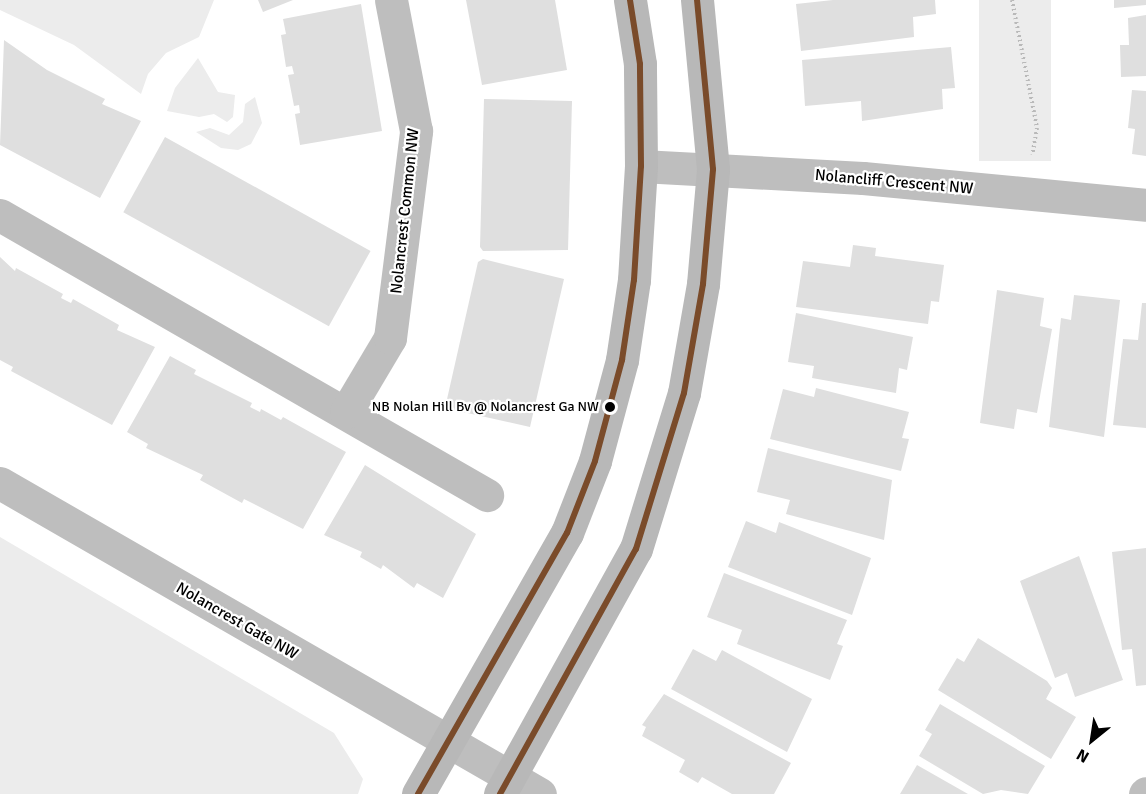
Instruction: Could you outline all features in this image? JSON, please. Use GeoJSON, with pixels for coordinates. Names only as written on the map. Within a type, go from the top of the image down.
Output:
{"type":"FeatureCollection","features":[{"type":"Feature","properties":{"kind":"street","name":"Nolancrest Common NW"},"geometry":{"type":"LineString","coordinates":[[346,412],[390,338],[416,131],[391,0]]}},
{"type":"Feature","properties":{"kind":"street"},"geometry":{"type":"LineString","coordinates":[[418,794],[461,751],[567,533],[595,461],[622,360],[634,280],[641,166],[640,64],[630,0]]}},
{"type":"Feature","properties":{"kind":"street"},"geometry":{"type":"LineString","coordinates":[[505,786],[636,549],[660,482],[684,393],[703,284],[713,169],[697,0]]}},
{"type":"Feature","properties":{"kind":"street","name":"Nolancliff Crescent NW"},"geometry":{"type":"LineString","coordinates":[[641,166],[713,169],[1025,193],[1146,205]]}},
{"type":"Feature","properties":{"kind":"street"},"geometry":{"type":"LineString","coordinates":[[0,215],[487,495]]}},
{"type":"Feature","properties":{"kind":"street","name":"Nolancrest Gate NW"},"geometry":{"type":"LineString","coordinates":[[0,483],[461,751],[505,786],[540,794]]}},
{"type":"Feature","properties":{"kind":"path"},"geometry":{"type":"LineString","coordinates":[[1012,0],[1037,128],[1025,193]]}},
{"type":"Feature","properties":{"kind":"shaded area"},"geometry":{"type":"Polygon","coordinates":[[[0,0],[214,0],[199,37],[166,53],[148,74],[141,94],[74,45],[0,10],[0,0]]]}},
{"type":"Feature","properties":{"kind":"shaded area"},"geometry":{"type":"Polygon","coordinates":[[[979,0],[1051,0],[1051,161],[979,161],[979,0]]]}},
{"type":"Feature","properties":{"kind":"shaded area"},"geometry":{"type":"Polygon","coordinates":[[[198,58],[218,92],[235,95],[233,117],[227,122],[214,114],[199,117],[167,111],[175,88],[198,58]]]}},
{"type":"Feature","properties":{"kind":"shaded area"},"geometry":{"type":"Polygon","coordinates":[[[255,97],[262,123],[251,144],[238,150],[221,148],[196,132],[210,128],[229,135],[243,122],[245,104],[255,97]]]}},
{"type":"Feature","properties":{"kind":"shaded area"},"geometry":{"type":"Polygon","coordinates":[[[0,537],[334,733],[363,779],[358,794],[0,794],[0,537]]]}},
{"type":"Feature","properties":{"kind":"building"},"geometry":{"type":"Polygon","coordinates":[[[258,0],[293,0],[263,12],[258,0]]]}},
{"type":"Feature","properties":{"kind":"building"},"geometry":{"type":"Polygon","coordinates":[[[466,0],[555,0],[567,70],[482,85],[466,0]]]}},
{"type":"Feature","properties":{"kind":"building"},"geometry":{"type":"Polygon","coordinates":[[[833,0],[935,0],[936,14],[913,17],[914,37],[801,51],[796,4],[833,0]]]}},
{"type":"Feature","properties":{"kind":"building"},"geometry":{"type":"Polygon","coordinates":[[[1114,0],[1146,0],[1146,5],[1114,8],[1114,0]]]}},
{"type":"Feature","properties":{"kind":"building"},"geometry":{"type":"Polygon","coordinates":[[[361,4],[382,131],[300,145],[295,114],[300,113],[299,105],[294,106],[288,75],[294,74],[292,66],[286,67],[281,35],[286,34],[283,19],[361,4]]]}},
{"type":"Feature","properties":{"kind":"building"},"geometry":{"type":"Polygon","coordinates":[[[1146,15],[1146,76],[1121,77],[1120,45],[1129,45],[1128,18],[1146,15]]]}},
{"type":"Feature","properties":{"kind":"building"},"geometry":{"type":"Polygon","coordinates":[[[4,40],[47,70],[105,99],[102,104],[141,121],[100,198],[0,145],[4,40]]]}},
{"type":"Feature","properties":{"kind":"building"},"geometry":{"type":"Polygon","coordinates":[[[951,47],[955,88],[942,89],[943,109],[862,121],[861,101],[805,106],[802,60],[951,47]]]}},
{"type":"Feature","properties":{"kind":"building"},"geometry":{"type":"Polygon","coordinates":[[[1132,90],[1146,91],[1146,156],[1132,154],[1135,129],[1128,128],[1132,90]]]}},
{"type":"Feature","properties":{"kind":"building"},"geometry":{"type":"Polygon","coordinates":[[[484,99],[572,101],[568,250],[483,251],[480,247],[484,99]]]}},
{"type":"Feature","properties":{"kind":"building"},"geometry":{"type":"Polygon","coordinates":[[[165,137],[371,251],[329,326],[123,212],[165,137]]]}},
{"type":"Feature","properties":{"kind":"building"},"geometry":{"type":"Polygon","coordinates":[[[853,245],[876,248],[875,256],[944,265],[939,302],[931,301],[928,324],[796,307],[803,261],[850,267],[853,245]]]}},
{"type":"Feature","properties":{"kind":"building"},"geometry":{"type":"Polygon","coordinates":[[[0,257],[15,271],[16,268],[63,294],[61,298],[71,303],[73,299],[119,325],[117,330],[155,347],[112,425],[11,371],[13,367],[0,360],[0,257]]]}},
{"type":"Feature","properties":{"kind":"building"},"geometry":{"type":"Polygon","coordinates":[[[483,259],[564,279],[530,427],[445,408],[478,262],[483,259]]]}},
{"type":"Feature","properties":{"kind":"building"},"geometry":{"type":"Polygon","coordinates":[[[997,290],[1044,298],[1040,326],[1052,329],[1037,413],[1017,409],[1014,429],[980,423],[997,290]]]}},
{"type":"Feature","properties":{"kind":"building"},"geometry":{"type":"Polygon","coordinates":[[[1074,295],[1120,300],[1104,437],[1049,427],[1061,318],[1071,320],[1074,295]]]}},
{"type":"Feature","properties":{"kind":"building"},"geometry":{"type":"Polygon","coordinates":[[[1142,303],[1146,303],[1146,428],[1113,425],[1123,339],[1138,340],[1142,303]]]}},
{"type":"Feature","properties":{"kind":"building"},"geometry":{"type":"Polygon","coordinates":[[[796,313],[913,337],[907,370],[899,368],[896,393],[812,378],[814,366],[788,362],[796,313]]]}},
{"type":"Feature","properties":{"kind":"building"},"geometry":{"type":"Polygon","coordinates":[[[170,356],[196,370],[194,374],[252,403],[250,407],[260,412],[261,409],[281,420],[283,417],[346,452],[303,529],[244,499],[242,503],[200,480],[203,475],[146,448],[148,444],[127,432],[170,356]]]}},
{"type":"Feature","properties":{"kind":"building"},"geometry":{"type":"Polygon","coordinates":[[[816,388],[909,412],[902,438],[909,439],[901,471],[770,439],[783,389],[814,397],[816,388]]]}},
{"type":"Feature","properties":{"kind":"building"},"geometry":{"type":"Polygon","coordinates":[[[768,448],[892,480],[884,540],[786,514],[790,500],[757,492],[768,448]]]}},
{"type":"Feature","properties":{"kind":"building"},"geometry":{"type":"Polygon","coordinates":[[[365,465],[476,534],[443,598],[417,583],[414,588],[383,565],[381,569],[360,557],[362,552],[324,535],[365,465]]]}},
{"type":"Feature","properties":{"kind":"building"},"geometry":{"type":"Polygon","coordinates":[[[746,521],[776,533],[779,522],[871,558],[852,615],[728,567],[746,521]]]}},
{"type":"Feature","properties":{"kind":"building"},"geometry":{"type":"Polygon","coordinates":[[[1146,548],[1146,685],[1136,686],[1132,649],[1122,650],[1112,552],[1146,548]]]}},
{"type":"Feature","properties":{"kind":"building"},"geometry":{"type":"Polygon","coordinates":[[[1079,556],[1123,680],[1075,697],[1067,673],[1055,678],[1020,581],[1079,556]]]}},
{"type":"Feature","properties":{"kind":"building"},"geometry":{"type":"Polygon","coordinates":[[[724,573],[847,620],[837,644],[843,646],[830,680],[737,644],[742,630],[707,617],[724,573]]]}},
{"type":"Feature","properties":{"kind":"building"},"geometry":{"type":"Polygon","coordinates":[[[978,638],[1047,681],[1052,688],[1046,699],[1076,717],[1051,759],[938,690],[957,658],[964,662],[978,638]]]}},
{"type":"Feature","properties":{"kind":"building"},"geometry":{"type":"Polygon","coordinates":[[[693,649],[716,661],[722,650],[812,699],[787,752],[671,689],[693,649]]]}},
{"type":"Feature","properties":{"kind":"building"},"geometry":{"type":"Polygon","coordinates":[[[664,694],[791,763],[774,794],[732,794],[702,777],[698,783],[679,772],[685,760],[642,736],[646,727],[642,725],[664,694]]]}},
{"type":"Feature","properties":{"kind":"building"},"geometry":{"type":"Polygon","coordinates":[[[940,704],[1045,766],[1028,794],[1001,790],[983,794],[919,756],[932,734],[925,730],[940,704]]]}},
{"type":"Feature","properties":{"kind":"building"},"geometry":{"type":"Polygon","coordinates":[[[917,765],[968,794],[900,794],[917,765]]]}},
{"type":"Feature","properties":{"kind":"transit line"},"geometry":{"type":"LineString","coordinates":[[418,794],[567,533],[595,461],[622,360],[634,280],[641,166],[640,64],[630,0]]}},
{"type":"Feature","properties":{"kind":"transit line"},"geometry":{"type":"LineString","coordinates":[[500,794],[636,549],[684,393],[703,284],[713,169],[697,0]]}},
{"type":"Feature","properties":{"kind":"place","name":"NB Nolan Hill Bv @ Nolancrest Ga NW"},"geometry":{"type":"Point","coordinates":[610,407]}}]}
